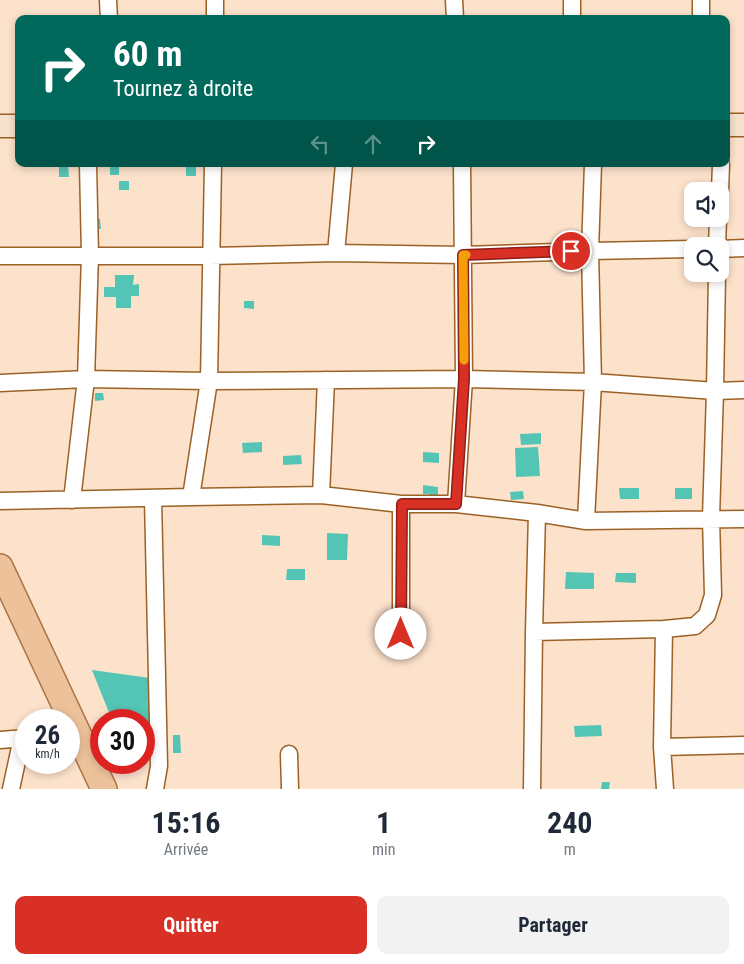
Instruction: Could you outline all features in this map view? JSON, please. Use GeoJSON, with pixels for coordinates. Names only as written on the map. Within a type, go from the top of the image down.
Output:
{"type":"FeatureCollection","features":[{"type":"Feature","properties":{"kind":"main road"},"geometry":{"type":"LineString","coordinates":[[730,125],[744,125]]}},
{"type":"Feature","properties":{"kind":"main road"},"geometry":{"type":"LineString","coordinates":[[0,126],[15,126]]}},
{"type":"Feature","properties":{"kind":"main road"},"geometry":{"type":"LineString","coordinates":[[0,567],[62,709]]}},
{"type":"Feature","properties":{"kind":"main road"},"geometry":{"type":"LineString","coordinates":[[80,747],[104,789]]}},
{"type":"Feature","properties":{"kind":"street"},"geometry":{"type":"LineString","coordinates":[[108,0],[109,15]]}},
{"type":"Feature","properties":{"kind":"street"},"geometry":{"type":"LineString","coordinates":[[215,0],[215,15]]}},
{"type":"Feature","properties":{"kind":"street"},"geometry":{"type":"LineString","coordinates":[[454,0],[456,15]]}},
{"type":"Feature","properties":{"kind":"street"},"geometry":{"type":"LineString","coordinates":[[572,0],[572,15]]}},
{"type":"Feature","properties":{"kind":"street"},"geometry":{"type":"LineString","coordinates":[[701,0],[701,15]]}},
{"type":"Feature","properties":{"kind":"street"},"geometry":{"type":"LineString","coordinates":[[72,500],[86,379],[90,255],[88,167]]}},
{"type":"Feature","properties":{"kind":"street"},"geometry":{"type":"LineString","coordinates":[[191,497],[209,381],[212,167]]}},
{"type":"Feature","properties":{"kind":"street"},"geometry":{"type":"LineString","coordinates":[[336,253],[344,167]]}},
{"type":"Feature","properties":{"kind":"street"},"geometry":{"type":"LineString","coordinates":[[456,504],[464,379],[462,167]]}},
{"type":"Feature","properties":{"kind":"street"},"geometry":{"type":"LineString","coordinates":[[586,521],[593,382],[590,251],[593,167]]}},
{"type":"Feature","properties":{"kind":"street"},"geometry":{"type":"LineString","coordinates":[[721,182],[722,167]]}},
{"type":"Feature","properties":{"kind":"street"},"geometry":{"type":"LineString","coordinates":[[729,249],[744,248]]}},
{"type":"Feature","properties":{"kind":"street"},"geometry":{"type":"LineString","coordinates":[[0,256],[210,256],[336,253],[463,255],[684,249]]}},
{"type":"Feature","properties":{"kind":"street"},"geometry":{"type":"LineString","coordinates":[[534,632],[664,629],[695,626],[707,615],[713,595],[711,518],[716,282]]}},
{"type":"Feature","properties":{"kind":"street"},"geometry":{"type":"LineString","coordinates":[[0,383],[86,379],[209,381],[464,379],[593,382],[715,391],[744,390]]}},
{"type":"Feature","properties":{"kind":"street"},"geometry":{"type":"LineString","coordinates":[[321,495],[326,380]]}},
{"type":"Feature","properties":{"kind":"street"},"geometry":{"type":"LineString","coordinates":[[0,501],[321,495],[402,504],[456,504],[537,513],[586,521],[744,519]]}},
{"type":"Feature","properties":{"kind":"street"},"geometry":{"type":"LineString","coordinates":[[153,499],[159,766],[155,789]]}},
{"type":"Feature","properties":{"kind":"street"},"geometry":{"type":"LineString","coordinates":[[401,634],[402,504]]}},
{"type":"Feature","properties":{"kind":"street"},"geometry":{"type":"LineString","coordinates":[[532,789],[537,513]]}},
{"type":"Feature","properties":{"kind":"street"},"geometry":{"type":"LineString","coordinates":[[664,629],[662,645],[662,747],[665,789]]}},
{"type":"Feature","properties":{"kind":"street"},"geometry":{"type":"LineString","coordinates":[[0,740],[15,739]]}},
{"type":"Feature","properties":{"kind":"street"},"geometry":{"type":"LineString","coordinates":[[662,747],[744,745]]}},
{"type":"Feature","properties":{"kind":"street"},"geometry":{"type":"LineString","coordinates":[[289,754],[290,789]]}},
{"type":"Feature","properties":{"kind":"street"},"geometry":{"type":"LineString","coordinates":[[11,789],[15,773]]}},
{"type":"Feature","properties":{"kind":"building"},"geometry":{"type":"Polygon","coordinates":[[[59,167],[68,167],[69,177],[59,177],[59,167]]]}},
{"type":"Feature","properties":{"kind":"building"},"geometry":{"type":"Polygon","coordinates":[[[110,167],[119,167],[119,175],[110,175],[110,167]]]}},
{"type":"Feature","properties":{"kind":"building"},"geometry":{"type":"Polygon","coordinates":[[[186,167],[196,167],[196,176],[186,176],[186,167]]]}},
{"type":"Feature","properties":{"kind":"building"},"geometry":{"type":"Polygon","coordinates":[[[119,181],[129,181],[129,190],[119,190],[119,181]]]}},
{"type":"Feature","properties":{"kind":"building"},"geometry":{"type":"Polygon","coordinates":[[[100,219],[101,229],[92,229],[92,220],[100,219]]]}},
{"type":"Feature","properties":{"kind":"building"},"geometry":{"type":"Polygon","coordinates":[[[115,275],[134,275],[133,285],[139,284],[139,296],[131,296],[131,308],[116,308],[116,297],[104,297],[104,287],[115,287],[115,275]]]}},
{"type":"Feature","properties":{"kind":"building"},"geometry":{"type":"Polygon","coordinates":[[[244,301],[254,301],[254,309],[244,308],[244,301]]]}},
{"type":"Feature","properties":{"kind":"building"},"geometry":{"type":"Polygon","coordinates":[[[95,393],[103,393],[104,400],[95,401],[95,393]]]}},
{"type":"Feature","properties":{"kind":"building"},"geometry":{"type":"Polygon","coordinates":[[[541,433],[541,444],[521,445],[520,434],[541,433]]]}},
{"type":"Feature","properties":{"kind":"building"},"geometry":{"type":"Polygon","coordinates":[[[262,442],[262,452],[243,453],[242,443],[262,442]]]}},
{"type":"Feature","properties":{"kind":"building"},"geometry":{"type":"Polygon","coordinates":[[[538,447],[540,476],[516,477],[515,448],[538,447]]]}},
{"type":"Feature","properties":{"kind":"building"},"geometry":{"type":"Polygon","coordinates":[[[423,452],[439,453],[439,463],[423,462],[423,452]]]}},
{"type":"Feature","properties":{"kind":"building"},"geometry":{"type":"Polygon","coordinates":[[[301,455],[302,464],[283,465],[283,456],[301,455]]]}},
{"type":"Feature","properties":{"kind":"building"},"geometry":{"type":"Polygon","coordinates":[[[423,485],[438,487],[438,499],[429,499],[429,494],[423,494],[423,485]]]}},
{"type":"Feature","properties":{"kind":"building"},"geometry":{"type":"Polygon","coordinates":[[[619,488],[639,488],[639,499],[620,499],[619,488]]]}},
{"type":"Feature","properties":{"kind":"building"},"geometry":{"type":"Polygon","coordinates":[[[675,488],[692,488],[692,499],[675,499],[675,488]]]}},
{"type":"Feature","properties":{"kind":"building"},"geometry":{"type":"Polygon","coordinates":[[[523,491],[524,499],[511,500],[510,492],[523,491]]]}},
{"type":"Feature","properties":{"kind":"building"},"geometry":{"type":"Polygon","coordinates":[[[327,533],[348,534],[347,560],[327,560],[327,533]]]}},
{"type":"Feature","properties":{"kind":"building"},"geometry":{"type":"Polygon","coordinates":[[[262,535],[280,536],[280,546],[262,545],[262,535]]]}},
{"type":"Feature","properties":{"kind":"building"},"geometry":{"type":"Polygon","coordinates":[[[287,569],[305,569],[305,580],[286,580],[287,569]]]}},
{"type":"Feature","properties":{"kind":"building"},"geometry":{"type":"Polygon","coordinates":[[[566,572],[594,573],[594,589],[565,589],[566,572]]]}},
{"type":"Feature","properties":{"kind":"building"},"geometry":{"type":"Polygon","coordinates":[[[616,573],[636,573],[636,583],[615,582],[616,573]]]}},
{"type":"Feature","properties":{"kind":"building"},"geometry":{"type":"Polygon","coordinates":[[[92,670],[150,678],[150,709],[108,709],[92,670]]]}},
{"type":"Feature","properties":{"kind":"building"},"geometry":{"type":"Polygon","coordinates":[[[601,725],[602,736],[575,737],[574,726],[601,725]]]}},
{"type":"Feature","properties":{"kind":"building"},"geometry":{"type":"Polygon","coordinates":[[[173,735],[180,735],[181,753],[173,753],[173,735]]]}},
{"type":"Feature","properties":{"kind":"building"},"geometry":{"type":"Polygon","coordinates":[[[602,782],[610,782],[609,789],[601,789],[602,782]]]}},
{"type":"Feature","properties":{"kind":"slow traffic"},"geometry":{"type":"LineString","coordinates":[[464,360],[463,255],[466,255]]}},
{"type":"Feature","properties":{"kind":"route"},"geometry":{"type":"LineString","coordinates":[[401,634],[402,504],[456,504],[464,379],[463,255],[571,251]]}}]}
